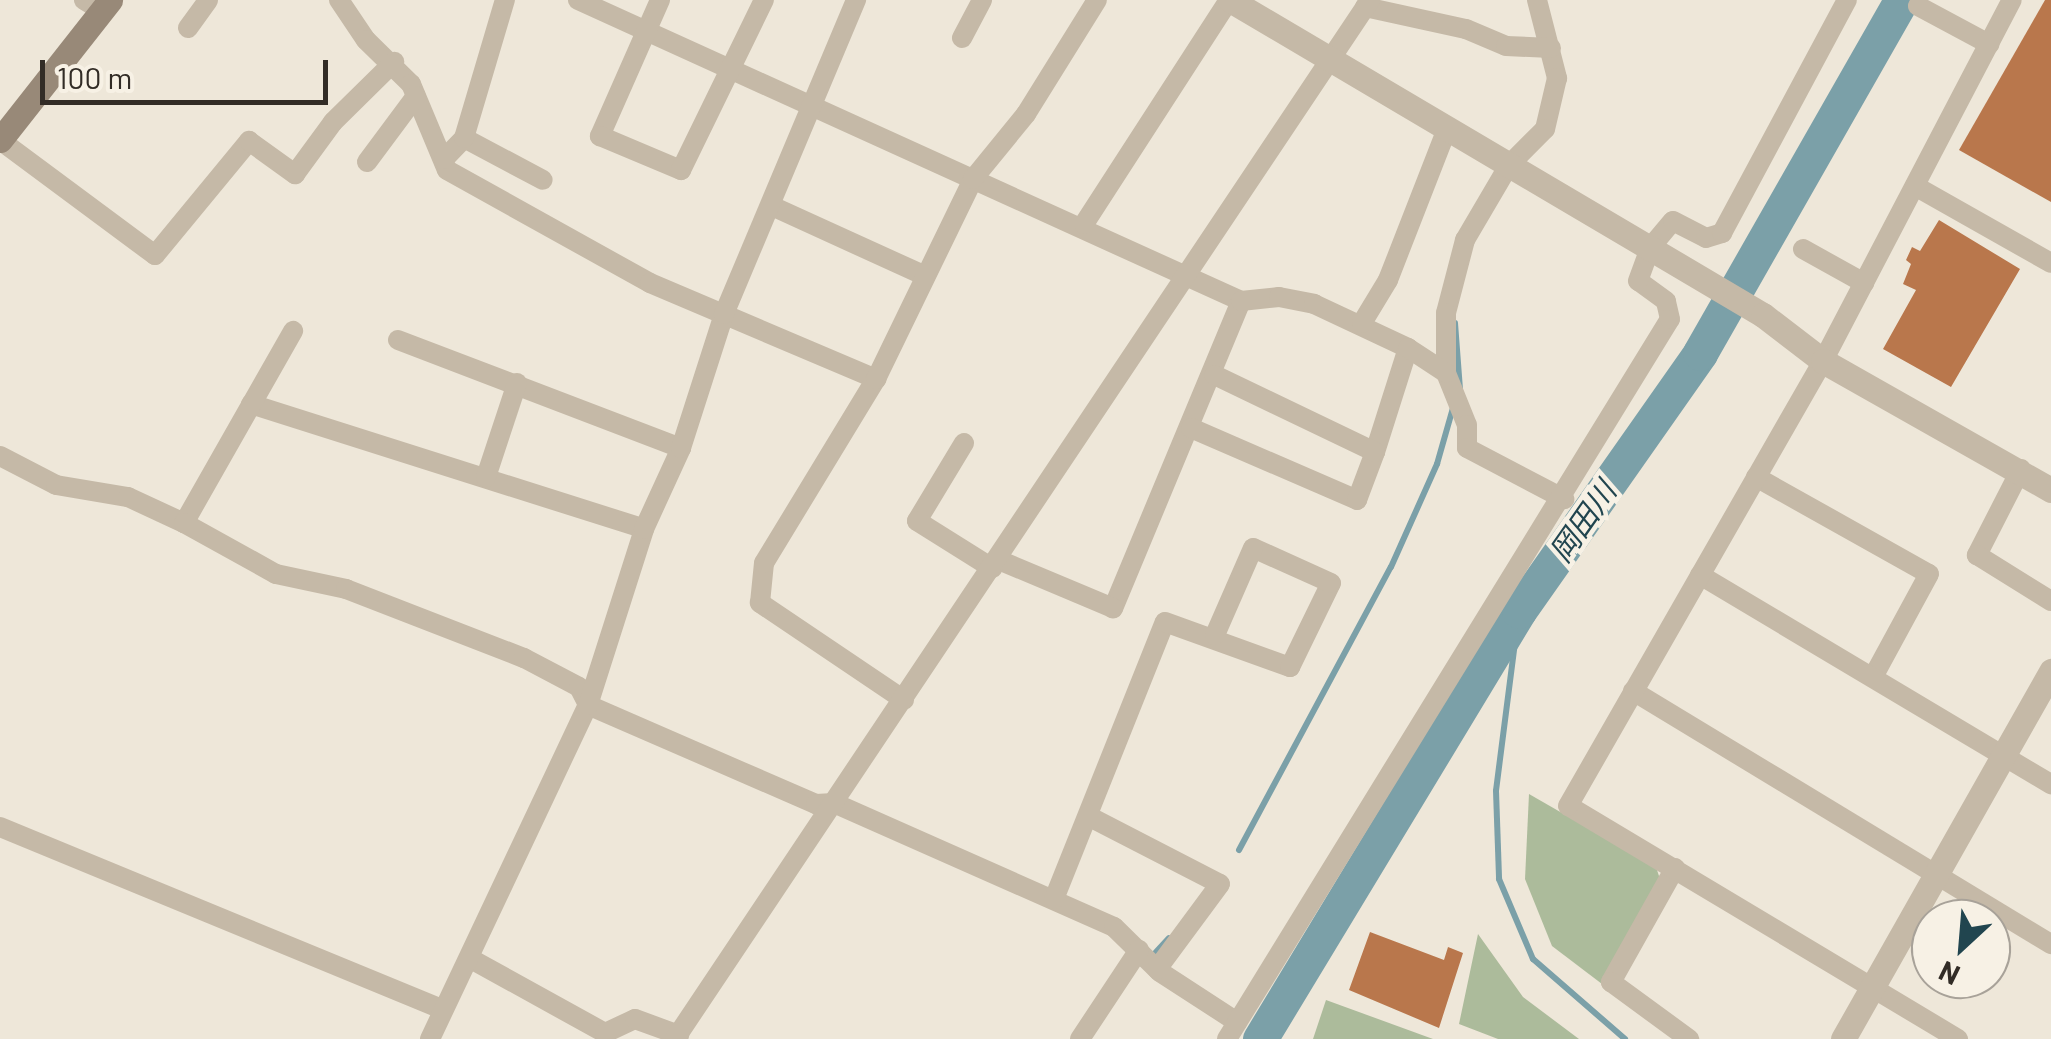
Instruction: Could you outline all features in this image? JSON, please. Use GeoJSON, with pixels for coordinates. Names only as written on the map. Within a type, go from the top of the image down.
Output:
{"type":"FeatureCollection","features":[{"type":"Feature","properties":{"kind":"main road"},"geometry":{"type":"LineString","coordinates":[[0,140],[98,4]]}},
{"type":"Feature","properties":{"kind":"street"},"geometry":{"type":"LineString","coordinates":[[340,0],[366,40],[394,62],[416,96],[447,170],[574,246],[876,379]]}},
{"type":"Feature","properties":{"kind":"street"},"geometry":{"type":"LineString","coordinates":[[444,159],[464,138],[506,0]]}},
{"type":"Feature","properties":{"kind":"street"},"geometry":{"type":"LineString","coordinates":[[578,0],[732,74],[1084,224],[1241,300],[1278,297],[1362,323],[1446,372]]}},
{"type":"Feature","properties":{"kind":"street"},"geometry":{"type":"LineString","coordinates":[[660,0],[642,32],[600,136],[681,170],[732,74],[764,0]]}},
{"type":"Feature","properties":{"kind":"street"},"geometry":{"type":"LineString","coordinates":[[430,1039],[588,706],[644,529],[681,448],[724,314],[774,207],[856,0]]}},
{"type":"Feature","properties":{"kind":"street"},"geometry":{"type":"LineString","coordinates":[[962,38],[982,0]]}},
{"type":"Feature","properties":{"kind":"street"},"geometry":{"type":"LineString","coordinates":[[904,700],[760,602],[764,563],[876,379],[921,274],[973,179],[1026,114],[1097,0]]}},
{"type":"Feature","properties":{"kind":"street"},"geometry":{"type":"LineString","coordinates":[[1084,224],[1229,0],[1704,279],[1763,315],[1823,360],[2021,468],[2051,490]]}},
{"type":"Feature","properties":{"kind":"street"},"geometry":{"type":"LineString","coordinates":[[1537,0],[1557,78],[1545,130],[1510,165],[1465,240],[1446,313],[1446,372],[1468,425],[1468,448],[1564,499]]}},
{"type":"Feature","properties":{"kind":"street"},"geometry":{"type":"LineString","coordinates":[[0,456],[56,485],[128,497],[276,574],[346,589],[524,658],[579,687],[588,706],[816,804],[834,803],[1054,899],[1114,927],[1232,1030],[1410,734],[1564,499],[1670,320],[1666,301],[1638,281],[1650,248],[1674,222],[1706,238],[1722,233],[1846,0]]}},
{"type":"Feature","properties":{"kind":"street"},"geometry":{"type":"LineString","coordinates":[[1958,1039],[1568,806],[1823,360],[2012,0]]}},
{"type":"Feature","properties":{"kind":"street"},"geometry":{"type":"LineString","coordinates":[[188,28],[207,1],[218,22]]}},
{"type":"Feature","properties":{"kind":"street"},"geometry":{"type":"LineString","coordinates":[[470,959],[605,1032],[636,1019],[677,1037],[1368,4],[1466,29],[1506,46],[1551,48]]}},
{"type":"Feature","properties":{"kind":"street"},"geometry":{"type":"LineString","coordinates":[[1918,6],[1989,44]]}},
{"type":"Feature","properties":{"kind":"street"},"geometry":{"type":"LineString","coordinates":[[0,140],[156,255],[249,142],[296,174],[333,122],[394,62]]}},
{"type":"Feature","properties":{"kind":"street"},"geometry":{"type":"LineString","coordinates":[[367,162],[416,96]]}},
{"type":"Feature","properties":{"kind":"street"},"geometry":{"type":"LineString","coordinates":[[1362,323],[1388,280],[1447,128]]}},
{"type":"Feature","properties":{"kind":"street"},"geometry":{"type":"LineString","coordinates":[[464,138],[543,180]]}},
{"type":"Feature","properties":{"kind":"street"},"geometry":{"type":"LineString","coordinates":[[1915,186],[2051,263]]}},
{"type":"Feature","properties":{"kind":"street"},"geometry":{"type":"LineString","coordinates":[[774,207],[921,274]]}},
{"type":"Feature","properties":{"kind":"street"},"geometry":{"type":"LineString","coordinates":[[1803,249],[1864,283]]}},
{"type":"Feature","properties":{"kind":"street"},"geometry":{"type":"LineString","coordinates":[[964,443],[917,521],[996,564],[1113,608],[1214,375],[1241,300]]}},
{"type":"Feature","properties":{"kind":"street"},"geometry":{"type":"LineString","coordinates":[[184,523],[293,332]]}},
{"type":"Feature","properties":{"kind":"street"},"geometry":{"type":"LineString","coordinates":[[398,340],[681,448]]}},
{"type":"Feature","properties":{"kind":"street"},"geometry":{"type":"LineString","coordinates":[[1191,428],[1357,500],[1408,348]]}},
{"type":"Feature","properties":{"kind":"street"},"geometry":{"type":"LineString","coordinates":[[1214,375],[1374,452]]}},
{"type":"Feature","properties":{"kind":"street"},"geometry":{"type":"LineString","coordinates":[[486,478],[517,384]]}},
{"type":"Feature","properties":{"kind":"street"},"geometry":{"type":"LineString","coordinates":[[252,404],[644,529]]}},
{"type":"Feature","properties":{"kind":"street"},"geometry":{"type":"LineString","coordinates":[[2021,468],[1977,555],[2051,601]]}},
{"type":"Feature","properties":{"kind":"street"},"geometry":{"type":"LineString","coordinates":[[1756,477],[1929,574],[1873,677]]}},
{"type":"Feature","properties":{"kind":"street"},"geometry":{"type":"LineString","coordinates":[[1054,899],[1090,818],[1165,622],[1215,635],[1290,667],[1330,583],[1254,548],[1215,635]]}},
{"type":"Feature","properties":{"kind":"street"},"geometry":{"type":"LineString","coordinates":[[1700,575],[2051,784]]}},
{"type":"Feature","properties":{"kind":"street"},"geometry":{"type":"LineString","coordinates":[[1843,1039],[2005,758],[2051,670]]}},
{"type":"Feature","properties":{"kind":"street"},"geometry":{"type":"LineString","coordinates":[[1633,691],[1936,879],[2051,944]]}},
{"type":"Feature","properties":{"kind":"street"},"geometry":{"type":"LineString","coordinates":[[1090,818],[1220,884],[1157,968]]}},
{"type":"Feature","properties":{"kind":"street"},"geometry":{"type":"LineString","coordinates":[[0,827],[444,1010]]}},
{"type":"Feature","properties":{"kind":"street"},"geometry":{"type":"LineString","coordinates":[[1675,868],[1611,982],[1690,1039]]}},
{"type":"Feature","properties":{"kind":"street"},"geometry":{"type":"LineString","coordinates":[[1080,1039],[1139,950]]}},
{"type":"Feature","properties":{"kind":"green space"},"geometry":{"type":"Polygon","coordinates":[[[1529,794],[1656,867],[1660,879],[1602,984],[1552,946],[1525,879],[1529,794]]]}},
{"type":"Feature","properties":{"kind":"green space"},"geometry":{"type":"Polygon","coordinates":[[[1478,934],[1523,997],[1579,1039],[1498,1039],[1459,1024],[1478,934]]]}},
{"type":"Feature","properties":{"kind":"green space"},"geometry":{"type":"Polygon","coordinates":[[[1326,1000],[1433,1039],[1313,1039],[1326,1000]]]}},
{"type":"Feature","properties":{"kind":"building"},"geometry":{"type":"Polygon","coordinates":[[[2045,0],[2051,0],[2051,202],[1959,150],[2045,0]]]}},
{"type":"Feature","properties":{"kind":"building"},"geometry":{"type":"Polygon","coordinates":[[[1939,220],[2020,269],[1951,387],[1883,349],[1916,290],[1903,284],[1911,264],[1906,260],[1912,247],[1920,251],[1939,220]]]}},
{"type":"Feature","properties":{"kind":"building"},"geometry":{"type":"Polygon","coordinates":[[[1370,932],[1444,960],[1448,947],[1463,953],[1439,1028],[1349,990],[1370,932]]]}},
{"type":"Feature","properties":{"kind":"waterway","name":"岡田川"},"geometry":{"type":"LineString","coordinates":[[1260,1039],[1519,611],[1700,353],[1901,0]]}},
{"type":"Feature","properties":{"kind":"waterway"},"geometry":{"type":"LineString","coordinates":[[1455,323],[1460,390]]}},
{"type":"Feature","properties":{"kind":"waterway"},"geometry":{"type":"LineString","coordinates":[[1239,850],[1391,567],[1437,464],[1453,408]]}},
{"type":"Feature","properties":{"kind":"waterway"},"geometry":{"type":"LineString","coordinates":[[1519,611],[1496,791],[1499,879],[1533,959],[1625,1039]]}},
{"type":"Feature","properties":{"kind":"waterway"},"geometry":{"type":"LineString","coordinates":[[1156,952],[1169,938]]}}]}
